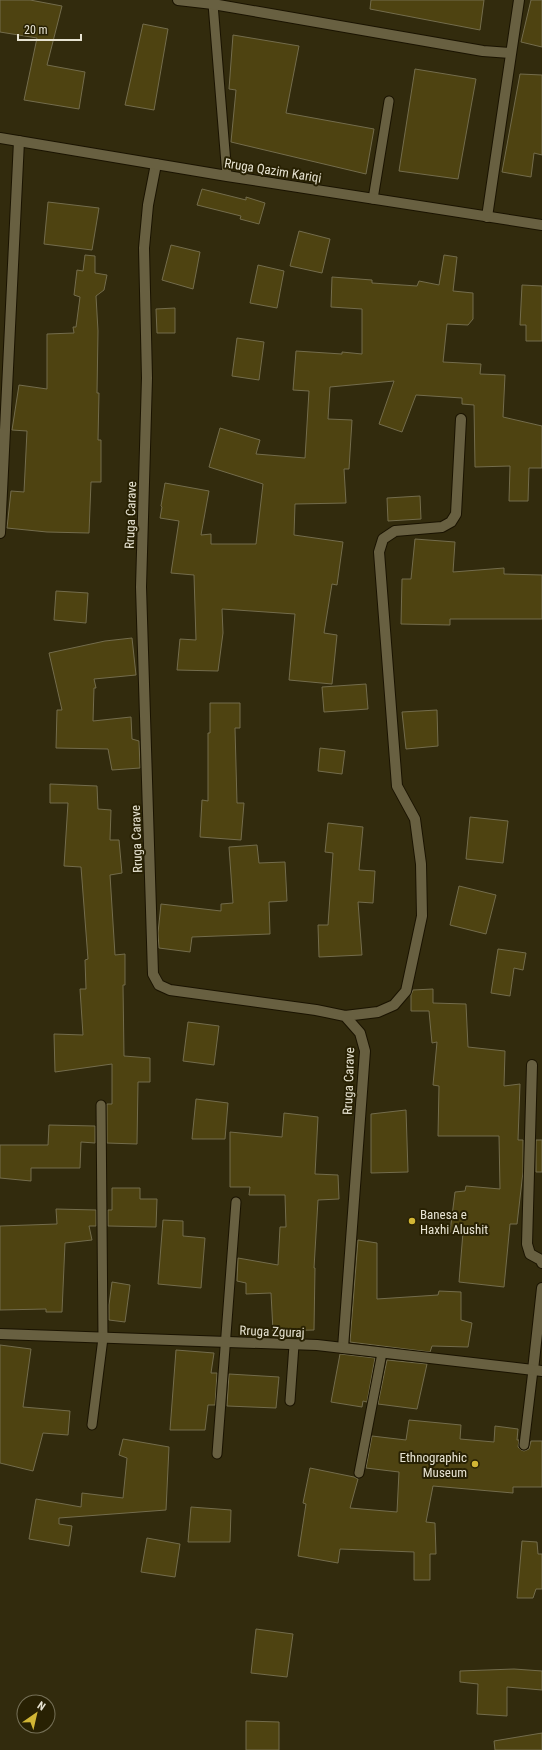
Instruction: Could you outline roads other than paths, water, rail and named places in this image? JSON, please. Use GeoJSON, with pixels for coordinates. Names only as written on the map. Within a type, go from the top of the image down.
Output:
{"type":"FeatureCollection","features":[{"type":"Feature","properties":{"kind":"street"},"geometry":{"type":"LineString","coordinates":[[178,0],[213,4],[483,51],[511,53]]}},
{"type":"Feature","properties":{"kind":"street"},"geometry":{"type":"LineString","coordinates":[[487,217],[519,0]]}},
{"type":"Feature","properties":{"kind":"street","name":"Rruga Qazim Kariqi"},"geometry":{"type":"LineString","coordinates":[[0,138],[227,176],[542,225]]}},
{"type":"Feature","properties":{"kind":"street"},"geometry":{"type":"LineString","coordinates":[[0,533],[19,141]]}},
{"type":"Feature","properties":{"kind":"street","name":"Rruga Carave"},"geometry":{"type":"LineString","coordinates":[[156,164],[148,205],[144,248],[147,378],[141,587],[154,974],[159,985],[170,990],[316,1010],[345,1016],[360,1033],[365,1051],[343,1348]]}},
{"type":"Feature","properties":{"kind":"street"},"geometry":{"type":"LineString","coordinates":[[345,1016],[378,1012],[394,1005],[406,991],[422,916],[422,864],[415,819],[397,786],[379,552],[383,539],[395,531],[442,527],[451,522],[456,514],[460,418]]}},
{"type":"Feature","properties":{"kind":"street"},"geometry":{"type":"LineString","coordinates":[[532,1065],[527,1244],[530,1254],[542,1263]]}},
{"type":"Feature","properties":{"kind":"street"},"geometry":{"type":"LineString","coordinates":[[538,1370],[542,1288]]}},
{"type":"Feature","properties":{"kind":"street","name":"Rruga Zguraj"},"geometry":{"type":"LineString","coordinates":[[0,1334],[226,1342],[343,1348],[538,1370]]}},
{"type":"Feature","properties":{"kind":"lane"},"geometry":{"type":"LineString","coordinates":[[213,4],[227,176]]}},
{"type":"Feature","properties":{"kind":"lane"},"geometry":{"type":"LineString","coordinates":[[373,199],[389,101]]}},
{"type":"Feature","properties":{"kind":"lane"},"geometry":{"type":"LineString","coordinates":[[92,1425],[103,1338],[101,1105]]}},
{"type":"Feature","properties":{"kind":"lane"},"geometry":{"type":"LineString","coordinates":[[217,1454],[236,1202]]}},
{"type":"Feature","properties":{"kind":"lane"},"geometry":{"type":"LineString","coordinates":[[290,1401],[294,1345]]}},
{"type":"Feature","properties":{"kind":"lane"},"geometry":{"type":"LineString","coordinates":[[359,1473],[382,1353]]}},
{"type":"Feature","properties":{"kind":"lane"},"geometry":{"type":"LineString","coordinates":[[524,1445],[538,1370]]}},
{"type":"Feature","properties":{"kind":"place","name":"Banesa e Haxhi Alushit"},"geometry":{"type":"Point","coordinates":[412,1221]}},
{"type":"Feature","properties":{"kind":"place","name":"Ethnographic Museum"},"geometry":{"type":"Point","coordinates":[475,1464]}}]}
